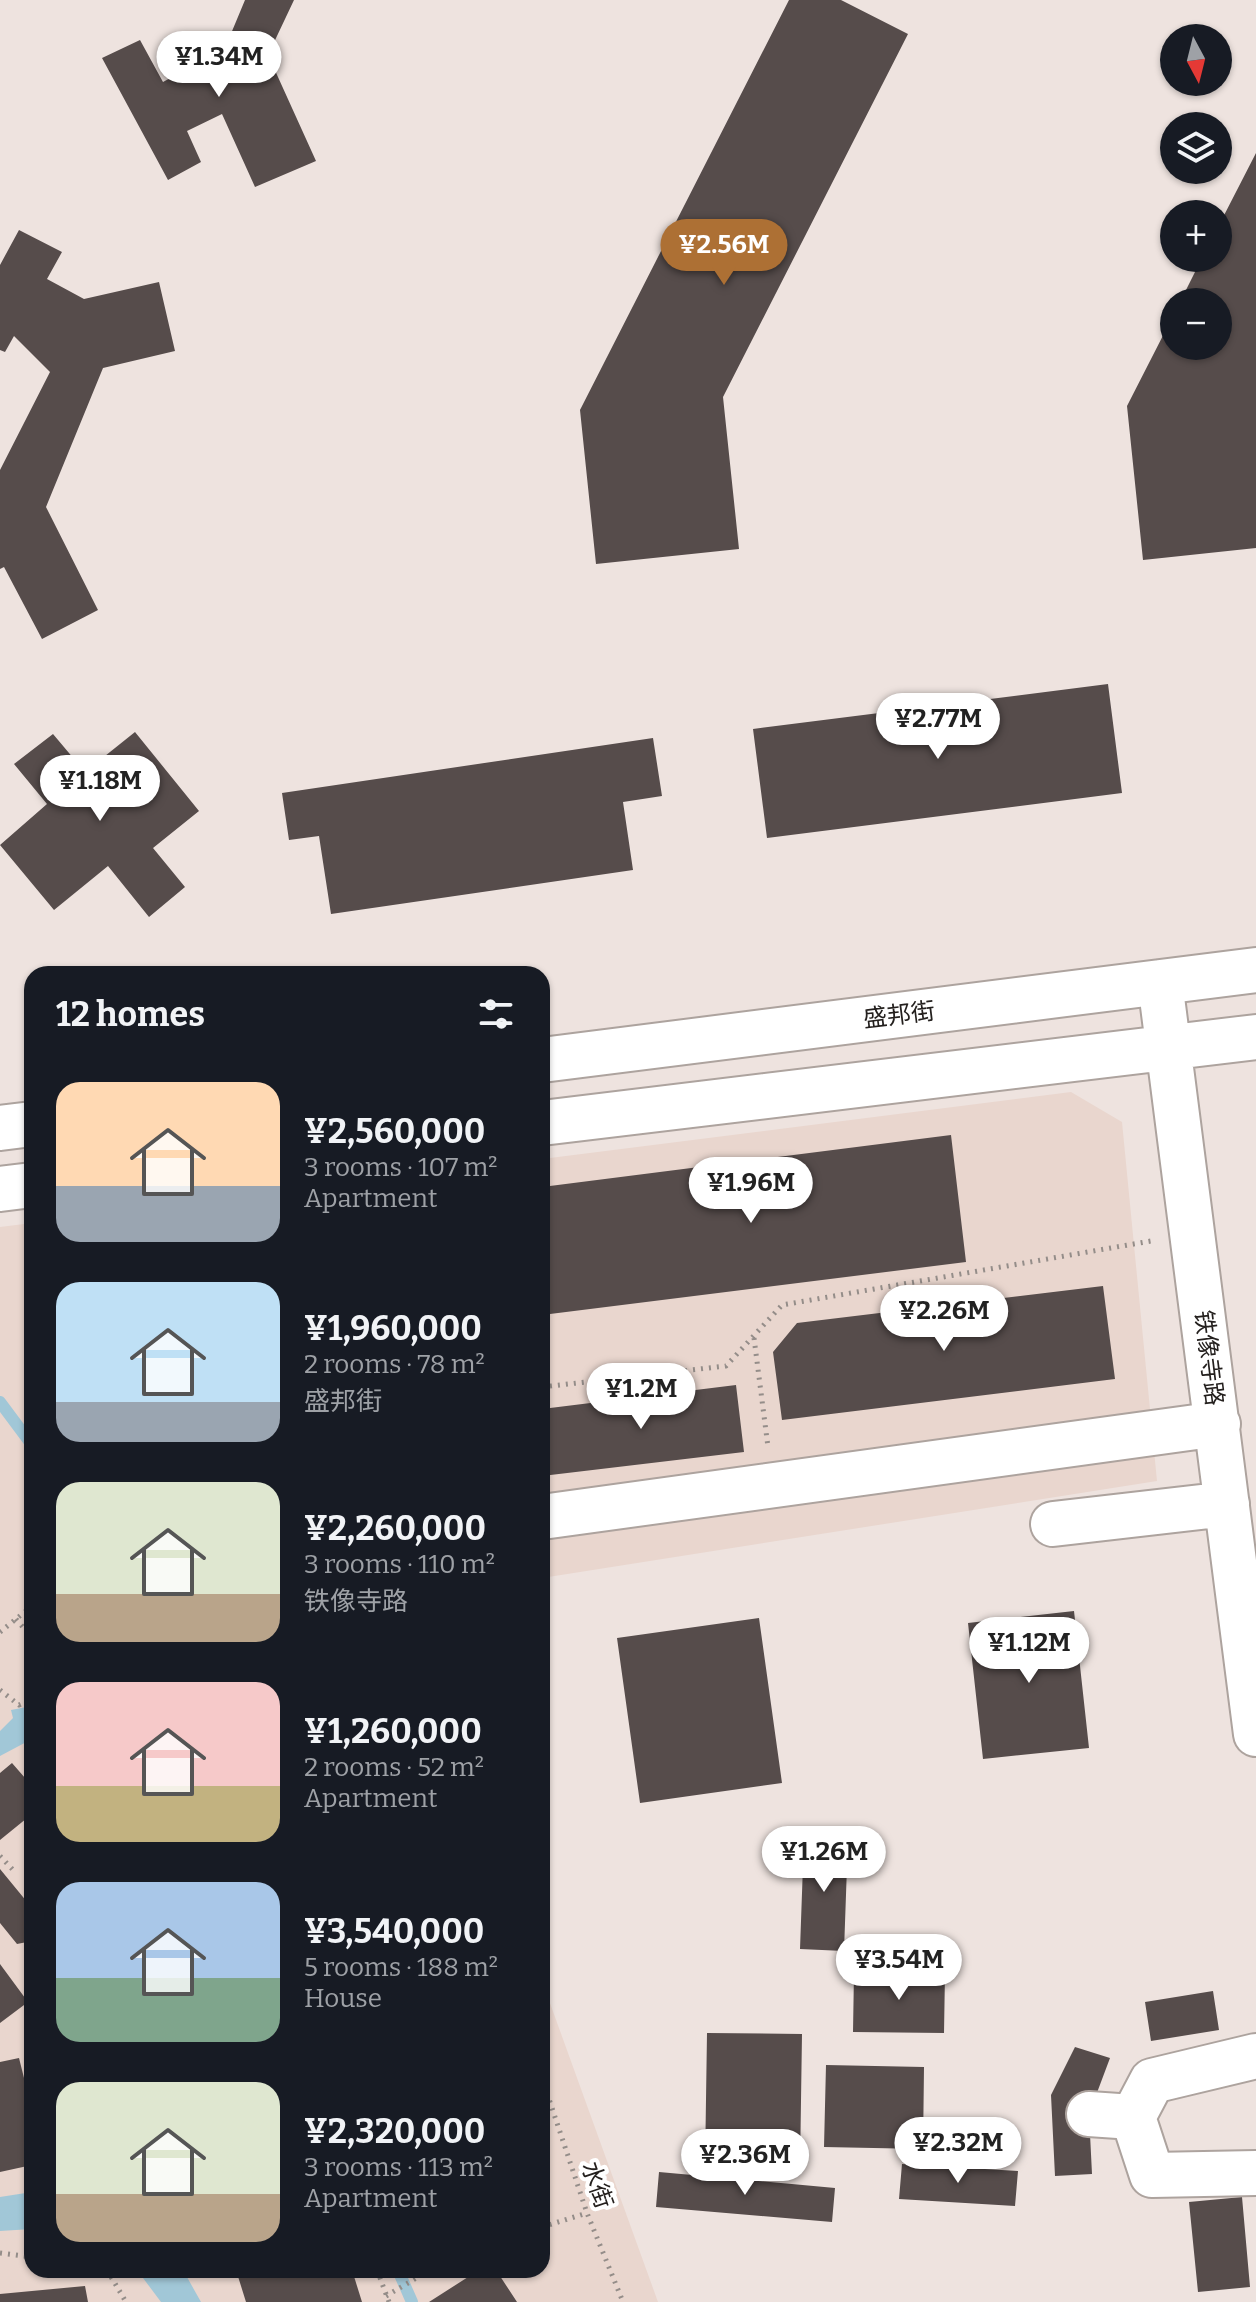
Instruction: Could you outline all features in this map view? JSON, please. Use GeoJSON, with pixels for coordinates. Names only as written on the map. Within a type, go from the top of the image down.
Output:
{"type":"FeatureCollection","features":[{"type":"Feature","properties":{"kind":"street","name":"盛邦街"},"geometry":{"type":"LineString","coordinates":[[550,1059],[1256,970]]}},
{"type":"Feature","properties":{"kind":"street","name":"铁像寺路"},"geometry":{"type":"LineString","coordinates":[[1160,982],[1256,1734]]}},
{"type":"Feature","properties":{"kind":"street"},"geometry":{"type":"LineString","coordinates":[[550,1122],[1256,1037]]}},
{"type":"Feature","properties":{"kind":"street"},"geometry":{"type":"LineString","coordinates":[[0,1128],[24,1125]]}},
{"type":"Feature","properties":{"kind":"street"},"geometry":{"type":"LineString","coordinates":[[0,1189],[24,1186]]}},
{"type":"Feature","properties":{"kind":"street"},"geometry":{"type":"LineString","coordinates":[[550,1516],[1218,1424]]}},
{"type":"Feature","properties":{"kind":"street"},"geometry":{"type":"LineString","coordinates":[[1053,1524],[1227,1504]]}},
{"type":"Feature","properties":{"kind":"street"},"geometry":{"type":"LineString","coordinates":[[1256,2056],[1152,2081],[1133,2117],[1152,2175],[1256,2173]]}},
{"type":"Feature","properties":{"kind":"street"},"geometry":{"type":"LineString","coordinates":[[1089,2114],[1133,2117]]}},
{"type":"Feature","properties":{"kind":"path"},"geometry":{"type":"LineString","coordinates":[[550,1386],[726,1366],[782,1305],[1193,1233]]}},
{"type":"Feature","properties":{"kind":"path"},"geometry":{"type":"LineString","coordinates":[[754,1337],[773,1486]]}},
{"type":"Feature","properties":{"kind":"path"},"geometry":{"type":"LineString","coordinates":[[0,1632],[24,1612]]}},
{"type":"Feature","properties":{"kind":"path"},"geometry":{"type":"LineString","coordinates":[[16,1619],[24,1628]]}},
{"type":"Feature","properties":{"kind":"path"},"geometry":{"type":"LineString","coordinates":[[0,1690],[19,1705],[24,1703]]}},
{"type":"Feature","properties":{"kind":"path"},"geometry":{"type":"LineString","coordinates":[[0,1856],[15,1872]]}},
{"type":"Feature","properties":{"kind":"path","name":"水街"},"geometry":{"type":"LineString","coordinates":[[550,2102],[587,2213],[623,2302]]}},
{"type":"Feature","properties":{"kind":"path"},"geometry":{"type":"LineString","coordinates":[[550,2225],[587,2213]]}},
{"type":"Feature","properties":{"kind":"path"},"geometry":{"type":"LineString","coordinates":[[0,2253],[24,2256]]}},
{"type":"Feature","properties":{"kind":"path"},"geometry":{"type":"LineString","coordinates":[[112,2278],[126,2302]]}},
{"type":"Feature","properties":{"kind":"path"},"geometry":{"type":"LineString","coordinates":[[380,2278],[388,2299],[418,2278]]}},
{"type":"Feature","properties":{"kind":"shaded area"},"geometry":{"type":"Polygon","coordinates":[[[1071,1092],[1122,1122],[1157,1481],[550,1577],[550,1158],[1071,1092]]]}},
{"type":"Feature","properties":{"kind":"shaded area"},"geometry":{"type":"Polygon","coordinates":[[[24,1224],[24,2278],[550,2278],[550,2003],[658,2302],[0,2302],[0,1227],[24,1224]]]}},
{"type":"Feature","properties":{"kind":"water"},"geometry":{"type":"Polygon","coordinates":[[[24,1708],[24,1743],[0,1756],[0,1731],[13,1718],[11,1710],[24,1708]]]}},
{"type":"Feature","properties":{"kind":"water"},"geometry":{"type":"Polygon","coordinates":[[[24,2193],[24,2230],[0,2231],[0,2197],[24,2193]]]}},
{"type":"Feature","properties":{"kind":"water"},"geometry":{"type":"Polygon","coordinates":[[[143,2278],[188,2278],[201,2302],[161,2302],[143,2278]]]}},
{"type":"Feature","properties":{"kind":"building"},"geometry":{"type":"Polygon","coordinates":[[[245,0],[294,0],[268,55],[316,161],[255,187],[222,114],[187,131],[201,162],[168,180],[102,58],[140,40],[163,82],[225,48],[245,0]]]}},
{"type":"Feature","properties":{"kind":"building"},"geometry":{"type":"Polygon","coordinates":[[[789,0],[841,0],[908,34],[723,397],[739,549],[596,564],[580,410],[789,0]]]}},
{"type":"Feature","properties":{"kind":"building"},"geometry":{"type":"Polygon","coordinates":[[[1256,153],[1256,548],[1143,560],[1127,406],[1160,341],[1160,360],[1232,360],[1232,288],[1187,288],[1195,272],[1232,272],[1232,200],[1256,153]]]}},
{"type":"Feature","properties":{"kind":"building"},"geometry":{"type":"Polygon","coordinates":[[[19,230],[62,252],[47,279],[84,299],[159,282],[175,351],[103,368],[46,507],[98,610],[42,639],[4,567],[0,569],[0,470],[50,372],[14,336],[5,352],[0,350],[0,265],[19,230]]]}},
{"type":"Feature","properties":{"kind":"building"},"geometry":{"type":"Polygon","coordinates":[[[1108,684],[1122,793],[767,838],[753,729],[1108,684]]]}},
{"type":"Feature","properties":{"kind":"building"},"geometry":{"type":"Polygon","coordinates":[[[135,732],[199,811],[153,848],[185,887],[149,917],[108,866],[54,910],[0,845],[47,804],[14,764],[53,734],[85,772],[135,732]]]}},
{"type":"Feature","properties":{"kind":"building"},"geometry":{"type":"Polygon","coordinates":[[[653,738],[662,796],[623,802],[633,870],[331,914],[319,836],[289,840],[282,793],[653,738]]]}},
{"type":"Feature","properties":{"kind":"building"},"geometry":{"type":"Polygon","coordinates":[[[951,1135],[966,1262],[550,1314],[550,1186],[951,1135]]]}},
{"type":"Feature","properties":{"kind":"building"},"geometry":{"type":"Polygon","coordinates":[[[1103,1286],[1115,1379],[782,1420],[773,1352],[797,1323],[1103,1286]]]}},
{"type":"Feature","properties":{"kind":"building"},"geometry":{"type":"Polygon","coordinates":[[[736,1385],[744,1452],[550,1475],[550,1408],[736,1385]]]}},
{"type":"Feature","properties":{"kind":"building"},"geometry":{"type":"Polygon","coordinates":[[[1074,1611],[1089,1748],[983,1759],[968,1623],[1074,1611]]]}},
{"type":"Feature","properties":{"kind":"building"},"geometry":{"type":"Polygon","coordinates":[[[759,1618],[782,1783],[640,1803],[617,1638],[759,1618]]]}},
{"type":"Feature","properties":{"kind":"building"},"geometry":{"type":"Polygon","coordinates":[[[12,1763],[24,1777],[24,1820],[0,1840],[0,1773],[12,1763]]]}},
{"type":"Feature","properties":{"kind":"building"},"geometry":{"type":"Polygon","coordinates":[[[804,1837],[848,1838],[844,1951],[800,1949],[804,1837]]]}},
{"type":"Feature","properties":{"kind":"building"},"geometry":{"type":"Polygon","coordinates":[[[0,1869],[24,1898],[24,1943],[17,1944],[0,1923],[0,1869]]]}},
{"type":"Feature","properties":{"kind":"building"},"geometry":{"type":"Polygon","coordinates":[[[0,1964],[24,1997],[24,2005],[0,2023],[0,1964]]]}},
{"type":"Feature","properties":{"kind":"building"},"geometry":{"type":"Polygon","coordinates":[[[854,1972],[945,1973],[944,2033],[853,2032],[854,1972]]]}},
{"type":"Feature","properties":{"kind":"building"},"geometry":{"type":"Polygon","coordinates":[[[1213,1991],[1219,2030],[1151,2041],[1145,2002],[1213,1991]]]}},
{"type":"Feature","properties":{"kind":"building"},"geometry":{"type":"Polygon","coordinates":[[[707,2033],[802,2034],[800,2167],[705,2166],[707,2033]]]}},
{"type":"Feature","properties":{"kind":"building"},"geometry":{"type":"Polygon","coordinates":[[[1075,2047],[1110,2058],[1089,2114],[1092,2174],[1055,2176],[1051,2095],[1075,2047]]]}},
{"type":"Feature","properties":{"kind":"building"},"geometry":{"type":"Polygon","coordinates":[[[19,2058],[24,2078],[24,2167],[0,2172],[0,2062],[19,2058]]]}},
{"type":"Feature","properties":{"kind":"building"},"geometry":{"type":"Polygon","coordinates":[[[826,2065],[924,2067],[923,2149],[824,2147],[826,2065]]]}},
{"type":"Feature","properties":{"kind":"building"},"geometry":{"type":"Polygon","coordinates":[[[902,2164],[1018,2171],[1015,2206],[899,2199],[902,2164]]]}},
{"type":"Feature","properties":{"kind":"building"},"geometry":{"type":"Polygon","coordinates":[[[659,2172],[835,2188],[832,2222],[656,2207],[659,2172]]]}},
{"type":"Feature","properties":{"kind":"building"},"geometry":{"type":"Polygon","coordinates":[[[1242,2197],[1250,2287],[1198,2292],[1189,2202],[1242,2197]]]}},
{"type":"Feature","properties":{"kind":"building"},"geometry":{"type":"Polygon","coordinates":[[[238,2278],[354,2278],[362,2302],[246,2302],[238,2278]]]}},
{"type":"Feature","properties":{"kind":"building"},"geometry":{"type":"Polygon","coordinates":[[[466,2278],[501,2278],[517,2302],[429,2302],[466,2278]]]}},
{"type":"Feature","properties":{"kind":"building"},"geometry":{"type":"Polygon","coordinates":[[[85,2286],[88,2302],[0,2302],[0,2294],[85,2286]]]}},
{"type":"Feature","properties":{"kind":"waterway"},"geometry":{"type":"LineString","coordinates":[[0,1402],[24,1434]]}},
{"type":"Feature","properties":{"kind":"waterway"},"geometry":{"type":"LineString","coordinates":[[402,2278],[412,2302]]}}]}
